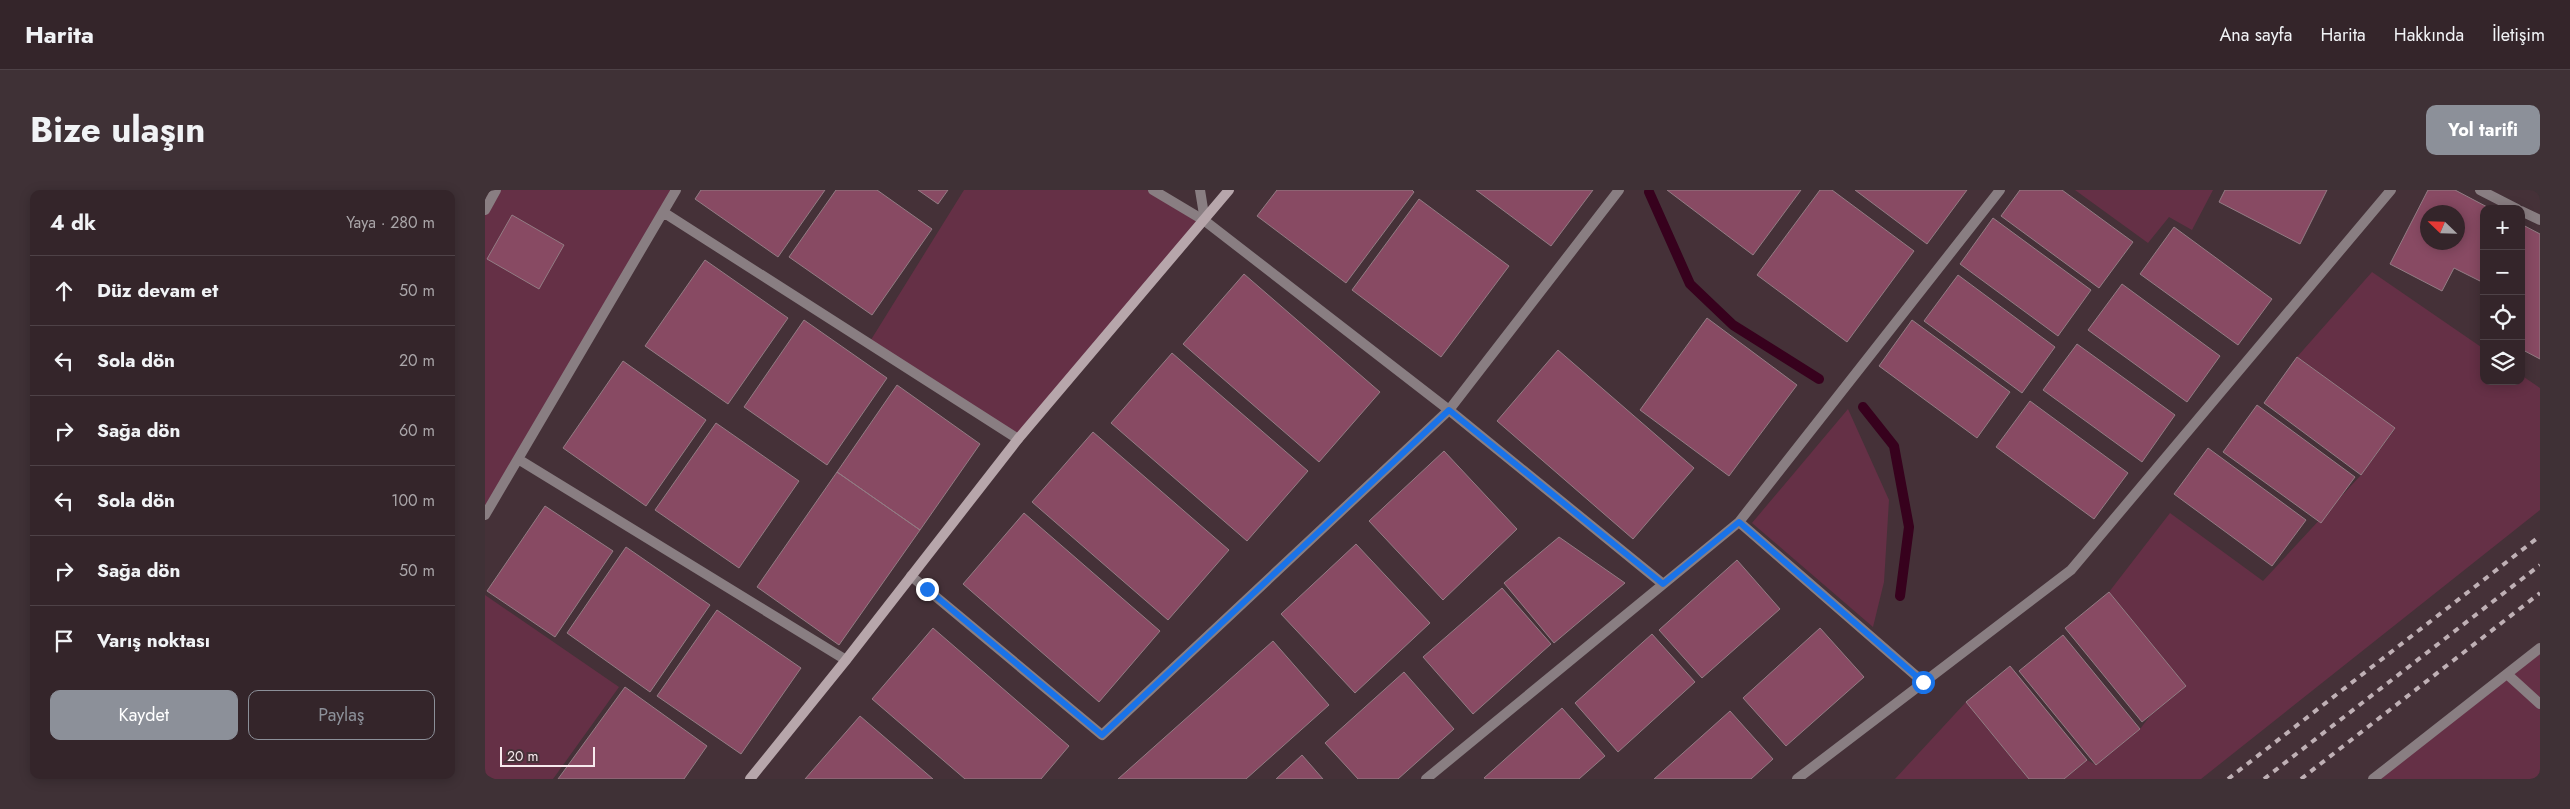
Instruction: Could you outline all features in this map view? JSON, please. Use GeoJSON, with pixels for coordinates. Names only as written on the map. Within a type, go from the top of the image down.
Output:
{"type":"FeatureCollection","features":[{"type":"Feature","properties":{"kind":"main road"},"geometry":{"type":"LineString","coordinates":[[750,779],[846,660],[1018,439],[1205,221],[1229,190]]}},
{"type":"Feature","properties":{"kind":"street"},"geometry":{"type":"LineString","coordinates":[[485,210],[496,190]]}},
{"type":"Feature","properties":{"kind":"street"},"geometry":{"type":"LineString","coordinates":[[485,515],[676,190]]}},
{"type":"Feature","properties":{"kind":"street"},"geometry":{"type":"LineString","coordinates":[[1153,190],[1205,221],[1449,410],[1663,584]]}},
{"type":"Feature","properties":{"kind":"street"},"geometry":{"type":"LineString","coordinates":[[1200,190],[1205,221]]}},
{"type":"Feature","properties":{"kind":"street"},"geometry":{"type":"LineString","coordinates":[[911,576],[1102,735],[1449,410],[1619,190]]}},
{"type":"Feature","properties":{"kind":"street"},"geometry":{"type":"LineString","coordinates":[[1426,779],[1739,522],[2000,190]]}},
{"type":"Feature","properties":{"kind":"street"},"geometry":{"type":"LineString","coordinates":[[1797,779],[2071,570],[2391,190]]}},
{"type":"Feature","properties":{"kind":"street"},"geometry":{"type":"LineString","coordinates":[[2480,190],[2509,205]]}},
{"type":"Feature","properties":{"kind":"street"},"geometry":{"type":"LineString","coordinates":[[663,212],[1018,439]]}},
{"type":"Feature","properties":{"kind":"street"},"geometry":{"type":"LineString","coordinates":[[2525,213],[2540,220]]}},
{"type":"Feature","properties":{"kind":"street"},"geometry":{"type":"LineString","coordinates":[[518,459],[846,660]]}},
{"type":"Feature","properties":{"kind":"street"},"geometry":{"type":"LineString","coordinates":[[1739,522],[1923,682]]}},
{"type":"Feature","properties":{"kind":"street"},"geometry":{"type":"LineString","coordinates":[[2373,779],[2540,648]]}},
{"type":"Feature","properties":{"kind":"street"},"geometry":{"type":"LineString","coordinates":[[2507,674],[2540,704]]}},
{"type":"Feature","properties":{"kind":"shaded area"},"geometry":{"type":"Polygon","coordinates":[[[496,190],[676,190],[485,515],[485,210],[496,190]]]}},
{"type":"Feature","properties":{"kind":"shaded area"},"geometry":{"type":"Polygon","coordinates":[[[964,190],[1153,190],[1205,221],[1018,439],[869,343],[964,190]]]}},
{"type":"Feature","properties":{"kind":"shaded area"},"geometry":{"type":"Polygon","coordinates":[[[2075,190],[2213,190],[2192,230],[2169,217],[2148,243],[2075,190]]]}},
{"type":"Feature","properties":{"kind":"shaded area"},"geometry":{"type":"Polygon","coordinates":[[[2372,272],[2480,346],[2480,385],[2525,385],[2525,378],[2540,388],[2540,510],[2201,779],[2064,779],[2087,760],[2096,765],[2140,729],[2150,716],[2186,686],[2109,592],[2170,513],[2263,581],[2361,475],[2395,429],[2297,357],[2372,272]]]}},
{"type":"Feature","properties":{"kind":"shaded area"},"geometry":{"type":"Polygon","coordinates":[[[1848,409],[1889,500],[1884,582],[1873,627],[1752,523],[1848,409]]]}},
{"type":"Feature","properties":{"kind":"shaded area"},"geometry":{"type":"Polygon","coordinates":[[[485,595],[619,687],[553,779],[494,779],[485,774],[485,595]]]}},
{"type":"Feature","properties":{"kind":"shaded area"},"geometry":{"type":"Polygon","coordinates":[[[2540,648],[2540,779],[2373,779],[2540,648]]]}},
{"type":"Feature","properties":{"kind":"shaded area"},"geometry":{"type":"Polygon","coordinates":[[[1966,702],[2029,779],[1895,779],[1966,702]]]}},
{"type":"Feature","properties":{"kind":"building"},"geometry":{"type":"Polygon","coordinates":[[[701,190],[825,190],[778,257],[695,199],[701,190]]]}},
{"type":"Feature","properties":{"kind":"building"},"geometry":{"type":"Polygon","coordinates":[[[836,190],[877,190],[932,229],[872,315],[789,257],[836,190]]]}},
{"type":"Feature","properties":{"kind":"building"},"geometry":{"type":"Polygon","coordinates":[[[918,190],[948,190],[938,204],[918,190]]]}},
{"type":"Feature","properties":{"kind":"building"},"geometry":{"type":"Polygon","coordinates":[[[1277,190],[1412,190],[1414,192],[1346,283],[1257,216],[1277,190]]]}},
{"type":"Feature","properties":{"kind":"building"},"geometry":{"type":"Polygon","coordinates":[[[1476,190],[1593,190],[1551,246],[1476,190]]]}},
{"type":"Feature","properties":{"kind":"building"},"geometry":{"type":"Polygon","coordinates":[[[1667,190],[1801,190],[1753,255],[1667,190]]]}},
{"type":"Feature","properties":{"kind":"building"},"geometry":{"type":"Polygon","coordinates":[[[1820,190],[1832,190],[1914,251],[1847,342],[1757,275],[1820,190]]]}},
{"type":"Feature","properties":{"kind":"building"},"geometry":{"type":"Polygon","coordinates":[[[1855,190],[1967,190],[1927,244],[1855,190]]]}},
{"type":"Feature","properties":{"kind":"building"},"geometry":{"type":"Polygon","coordinates":[[[2020,190],[2062,190],[2133,242],[2099,288],[2001,216],[2020,190]]]}},
{"type":"Feature","properties":{"kind":"building"},"geometry":{"type":"Polygon","coordinates":[[[2225,190],[2327,190],[2300,244],[2219,202],[2225,190]]]}},
{"type":"Feature","properties":{"kind":"building"},"geometry":{"type":"Polygon","coordinates":[[[2428,190],[2455,190],[2483,205],[2480,205],[2480,281],[2454,268],[2442,291],[2390,264],[2420,206],[2420,250],[2465,250],[2465,205],[2420,205],[2428,190]]]}},
{"type":"Feature","properties":{"kind":"building"},"geometry":{"type":"Polygon","coordinates":[[[1419,199],[1509,266],[1441,357],[1352,290],[1419,199]]]}},
{"type":"Feature","properties":{"kind":"building"},"geometry":{"type":"Polygon","coordinates":[[[512,215],[564,245],[539,289],[487,259],[512,215]]]}},
{"type":"Feature","properties":{"kind":"building"},"geometry":{"type":"Polygon","coordinates":[[[1993,218],[2091,290],[2058,336],[1960,264],[1993,218]]]}},
{"type":"Feature","properties":{"kind":"building"},"geometry":{"type":"Polygon","coordinates":[[[2525,226],[2540,234],[2540,359],[2525,351],[2525,226]]]}},
{"type":"Feature","properties":{"kind":"building"},"geometry":{"type":"Polygon","coordinates":[[[2174,227],[2272,299],[2238,345],[2140,274],[2174,227]]]}},
{"type":"Feature","properties":{"kind":"building"},"geometry":{"type":"Polygon","coordinates":[[[705,260],[788,318],[728,404],[645,346],[705,260]]]}},
{"type":"Feature","properties":{"kind":"building"},"geometry":{"type":"Polygon","coordinates":[[[1244,274],[1380,392],[1319,462],[1183,344],[1244,274]]]}},
{"type":"Feature","properties":{"kind":"building"},"geometry":{"type":"Polygon","coordinates":[[[1958,275],[2055,347],[2022,393],[1924,321],[1958,275]]]}},
{"type":"Feature","properties":{"kind":"building"},"geometry":{"type":"Polygon","coordinates":[[[2122,284],[2220,356],[2187,402],[2088,330],[2122,284]]]}},
{"type":"Feature","properties":{"kind":"building"},"geometry":{"type":"Polygon","coordinates":[[[1707,318],[1797,385],[1729,476],[1640,410],[1707,318]]]}},
{"type":"Feature","properties":{"kind":"building"},"geometry":{"type":"Polygon","coordinates":[[[804,320],[887,378],[827,465],[744,407],[804,320]]]}},
{"type":"Feature","properties":{"kind":"building"},"geometry":{"type":"Polygon","coordinates":[[[1912,320],[2010,392],[1977,438],[1879,366],[1912,320]]]}},
{"type":"Feature","properties":{"kind":"building"},"geometry":{"type":"Polygon","coordinates":[[[2077,344],[2175,415],[2142,462],[2043,390],[2077,344]]]}},
{"type":"Feature","properties":{"kind":"building"},"geometry":{"type":"Polygon","coordinates":[[[1558,350],[1694,468],[1633,539],[1497,421],[1558,350]]]}},
{"type":"Feature","properties":{"kind":"building"},"geometry":{"type":"Polygon","coordinates":[[[1172,353],[1308,471],[1247,541],[1111,423],[1172,353]]]}},
{"type":"Feature","properties":{"kind":"building"},"geometry":{"type":"Polygon","coordinates":[[[2297,357],[2395,428],[2361,475],[2264,403],[2297,357]]]}},
{"type":"Feature","properties":{"kind":"building"},"geometry":{"type":"Polygon","coordinates":[[[623,361],[706,420],[646,506],[563,448],[623,361]]]}},
{"type":"Feature","properties":{"kind":"building"},"geometry":{"type":"Polygon","coordinates":[[[897,385],[980,444],[920,530],[837,472],[897,385]]]}},
{"type":"Feature","properties":{"kind":"building"},"geometry":{"type":"Polygon","coordinates":[[[2030,401],[2128,473],[2094,519],[1996,447],[2030,401]]]}},
{"type":"Feature","properties":{"kind":"building"},"geometry":{"type":"Polygon","coordinates":[[[2257,405],[2355,477],[2321,523],[2223,452],[2257,405]]]}},
{"type":"Feature","properties":{"kind":"building"},"geometry":{"type":"Polygon","coordinates":[[[716,423],[799,481],[739,568],[655,510],[716,423]]]}},
{"type":"Feature","properties":{"kind":"building"},"geometry":{"type":"Polygon","coordinates":[[[1093,432],[1229,550],[1168,620],[1032,502],[1093,432]]]}},
{"type":"Feature","properties":{"kind":"building"},"geometry":{"type":"Polygon","coordinates":[[[2208,448],[2306,520],[2272,566],[2174,494],[2208,448]]]}},
{"type":"Feature","properties":{"kind":"building"},"geometry":{"type":"Polygon","coordinates":[[[1444,451],[1517,529],[1443,600],[1369,521],[1444,451]]]}},
{"type":"Feature","properties":{"kind":"building"},"geometry":{"type":"Polygon","coordinates":[[[837,472],[920,530],[839,645],[757,587],[837,472]]]}},
{"type":"Feature","properties":{"kind":"building"},"geometry":{"type":"Polygon","coordinates":[[[545,506],[613,551],[555,637],[487,591],[545,506]]]}},
{"type":"Feature","properties":{"kind":"building"},"geometry":{"type":"Polygon","coordinates":[[[1024,513],[1160,631],[1099,702],[963,584],[1024,513]]]}},
{"type":"Feature","properties":{"kind":"building"},"geometry":{"type":"Polygon","coordinates":[[[1559,537],[1625,583],[1554,643],[1504,583],[1559,537]]]}},
{"type":"Feature","properties":{"kind":"building"},"geometry":{"type":"Polygon","coordinates":[[[1356,544],[1430,623],[1355,693],[1281,614],[1356,544]]]}},
{"type":"Feature","properties":{"kind":"building"},"geometry":{"type":"Polygon","coordinates":[[[626,547],[710,605],[650,692],[567,633],[626,547]]]}},
{"type":"Feature","properties":{"kind":"building"},"geometry":{"type":"Polygon","coordinates":[[[1737,560],[1780,609],[1702,678],[1659,630],[1737,560]]]}},
{"type":"Feature","properties":{"kind":"building"},"geometry":{"type":"Polygon","coordinates":[[[1502,588],[1551,644],[1473,714],[1423,657],[1502,588]]]}},
{"type":"Feature","properties":{"kind":"building"},"geometry":{"type":"Polygon","coordinates":[[[2109,592],[2186,686],[2142,722],[2065,628],[2109,592]]]}},
{"type":"Feature","properties":{"kind":"building"},"geometry":{"type":"Polygon","coordinates":[[[717,610],[801,668],[741,754],[657,696],[717,610]]]}},
{"type":"Feature","properties":{"kind":"building"},"geometry":{"type":"Polygon","coordinates":[[[933,628],[1069,746],[1041,779],[965,779],[872,699],[933,628]]]}},
{"type":"Feature","properties":{"kind":"building"},"geometry":{"type":"Polygon","coordinates":[[[1820,628],[1864,677],[1786,746],[1743,698],[1820,628]]]}},
{"type":"Feature","properties":{"kind":"building"},"geometry":{"type":"Polygon","coordinates":[[[1652,634],[1695,682],[1618,752],[1575,703],[1652,634]]]}},
{"type":"Feature","properties":{"kind":"building"},"geometry":{"type":"Polygon","coordinates":[[[2063,635],[2140,729],[2096,765],[2019,671],[2063,635]]]}},
{"type":"Feature","properties":{"kind":"building"},"geometry":{"type":"Polygon","coordinates":[[[1273,641],[1329,705],[1246,779],[1118,779],[1273,641]]]}},
{"type":"Feature","properties":{"kind":"building"},"geometry":{"type":"Polygon","coordinates":[[[2010,666],[2087,760],[2064,779],[2029,779],[1966,702],[2010,666]]]}},
{"type":"Feature","properties":{"kind":"building"},"geometry":{"type":"Polygon","coordinates":[[[1404,672],[1454,729],[1398,779],[1358,779],[1325,743],[1404,672]]]}},
{"type":"Feature","properties":{"kind":"building"},"geometry":{"type":"Polygon","coordinates":[[[625,687],[707,746],[684,779],[558,779],[625,687]]]}},
{"type":"Feature","properties":{"kind":"building"},"geometry":{"type":"Polygon","coordinates":[[[1562,708],[1605,756],[1579,779],[1484,778],[1562,708]]]}},
{"type":"Feature","properties":{"kind":"building"},"geometry":{"type":"Polygon","coordinates":[[[1730,711],[1773,759],[1751,779],[1654,779],[1730,711]]]}},
{"type":"Feature","properties":{"kind":"building"},"geometry":{"type":"Polygon","coordinates":[[[860,716],[933,779],[805,779],[860,716]]]}},
{"type":"Feature","properties":{"kind":"building"},"geometry":{"type":"Polygon","coordinates":[[[1302,755],[1323,779],[1276,779],[1302,755]]]}},
{"type":"Feature","properties":{"kind":"waterway"},"geometry":{"type":"LineString","coordinates":[[1649,192],[1690,284],[1733,325],[1819,379]]}},
{"type":"Feature","properties":{"kind":"waterway"},"geometry":{"type":"LineString","coordinates":[[1863,407],[1894,446],[1909,527],[1900,596]]}},
{"type":"Feature","properties":{"kind":"railway"},"geometry":{"type":"LineString","coordinates":[[2228,779],[2540,536]]}},
{"type":"Feature","properties":{"kind":"railway"},"geometry":{"type":"LineString","coordinates":[[2264,779],[2540,565]]}},
{"type":"Feature","properties":{"kind":"railway"},"geometry":{"type":"LineString","coordinates":[[2301,779],[2540,593]]}},
{"type":"Feature","properties":{"kind":"route"},"geometry":{"type":"LineString","coordinates":[[927,589],[1102,735],[1449,410],[1663,584],[1739,522],[1923,682]]}}]}
